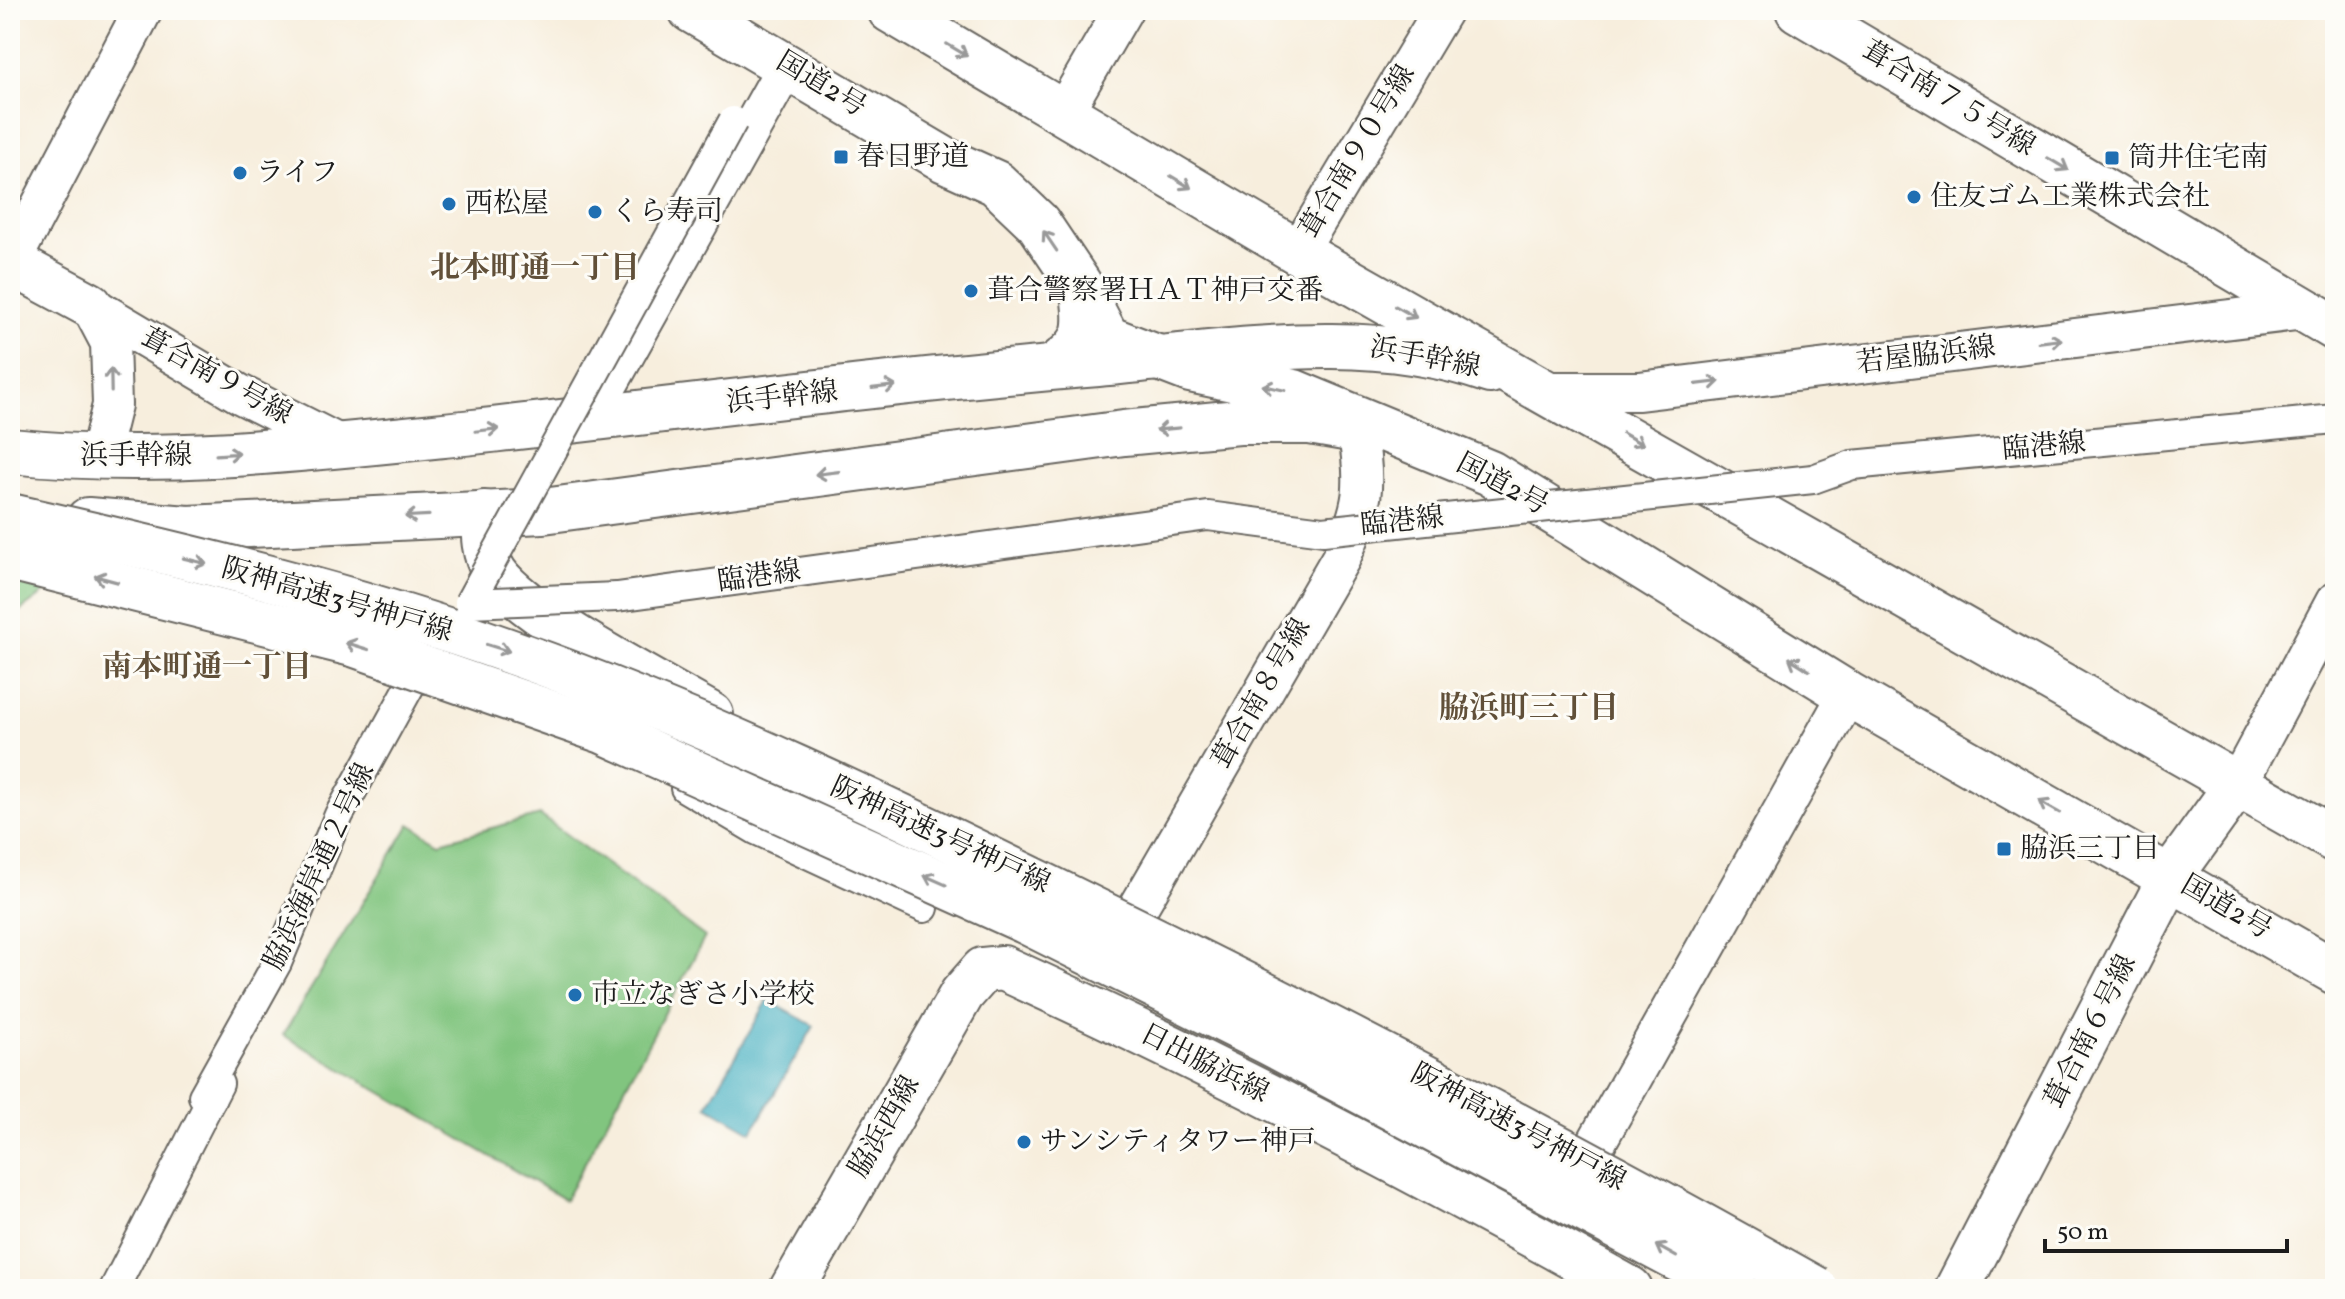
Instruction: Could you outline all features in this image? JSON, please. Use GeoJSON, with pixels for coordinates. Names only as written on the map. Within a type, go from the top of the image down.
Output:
{"type":"FeatureCollection","features":[{"type":"Feature","properties":{"kind":"main road","name":"国道2号"},"geometry":{"type":"LineString","coordinates":[[691,10],[945,160],[996,183],[1038,223],[1079,284],[1107,338],[1154,359],[1294,392],[1490,473],[1848,694],[2335,972]]}},
{"type":"Feature","properties":{"kind":"main road"},"geometry":{"type":"LineString","coordinates":[[890,10],[1298,252],[2335,840]]}},
{"type":"Feature","properties":{"kind":"main road","name":"葺合南７５号線"},"geometry":{"type":"LineString","coordinates":[[1798,10],[2320,319]]}},
{"type":"Feature","properties":{"kind":"main road","name":"葺合南９号線"},"geometry":{"type":"LineString","coordinates":[[10,263],[90,305]]}},
{"type":"Feature","properties":{"kind":"main road","name":"浜手幹線"},"geometry":{"type":"LineString","coordinates":[[10,451],[99,457],[212,456],[343,446],[1046,368],[1341,343],[1406,348],[1455,359],[1547,391]]}},
{"type":"Feature","properties":{"kind":"main road"},"geometry":{"type":"LineString","coordinates":[[10,516],[188,528],[568,507],[1124,433],[1239,422],[1310,422],[1357,429],[1387,436],[1490,473]]}},
{"type":"Feature","properties":{"kind":"main road"},"geometry":{"type":"LineString","coordinates":[[484,513],[483,544],[495,572],[518,595],[556,623],[819,780],[1116,946]]}},
{"type":"Feature","properties":{"kind":"main road","name":"阪神高速3号神戸線"},"geometry":{"type":"LineString","coordinates":[[10,516],[340,598],[514,653],[721,735],[929,829],[1256,989],[1816,1289]]}},
{"type":"Feature","properties":{"kind":"main road","name":"阪神高速3号神戸線"},"geometry":{"type":"LineString","coordinates":[[10,558],[356,645],[618,737],[1040,928],[1337,1078],[1734,1289]]}},
{"type":"Feature","properties":{"kind":"main road","name":"葺合南６号線"},"geometry":{"type":"LineString","coordinates":[[1957,1289],[2171,876],[2238,783]]}},
{"type":"Feature","properties":{"kind":"main road","name":"日出脇浜線"},"geometry":{"type":"LineString","coordinates":[[983,970],[1003,968],[1208,1065],[1473,1201],[1630,1289]]}},
{"type":"Feature","properties":{"kind":"main road","name":"脇浜西線"},"geometry":{"type":"LineString","coordinates":[[792,1289],[962,994],[983,970]]}},
{"type":"Feature","properties":{"kind":"main road"},"geometry":{"type":"LineString","coordinates":[[1586,1161],[1822,1289]]}},
{"type":"Feature","properties":{"kind":"street"},"geometry":{"type":"LineString","coordinates":[[10,263],[143,10]]}},
{"type":"Feature","properties":{"kind":"street"},"geometry":{"type":"LineString","coordinates":[[1063,113],[1123,10]]}},
{"type":"Feature","properties":{"kind":"street","name":"葺合南９０号線"},"geometry":{"type":"LineString","coordinates":[[1298,252],[1443,10]]}},
{"type":"Feature","properties":{"kind":"street"},"geometry":{"type":"LineString","coordinates":[[589,419],[787,65]]}},
{"type":"Feature","properties":{"kind":"street","name":"脇浜海岸通２号線"},"geometry":{"type":"LineString","coordinates":[[211,1100],[203,1096],[277,963],[339,815],[416,675],[427,679],[733,121]]}},
{"type":"Feature","properties":{"kind":"street"},"geometry":{"type":"LineString","coordinates":[[1046,368],[1074,350],[1084,320],[1079,284]]}},
{"type":"Feature","properties":{"kind":"street","name":"葺合南９号線"},"geometry":{"type":"LineString","coordinates":[[90,305],[240,394],[343,446]]}},
{"type":"Feature","properties":{"kind":"street","name":"葺合南９号線"},"geometry":{"type":"LineString","coordinates":[[90,305],[110,343],[112,405],[99,457]]}},
{"type":"Feature","properties":{"kind":"street","name":"若屋脇浜線"},"geometry":{"type":"LineString","coordinates":[[1547,391],[1639,391],[2320,319]]}},
{"type":"Feature","properties":{"kind":"street","name":"臨港線"},"geometry":{"type":"LineString","coordinates":[[469,603],[617,597],[1208,516],[1323,531],[1813,479],[1852,465],[2330,420]]}},
{"type":"Feature","properties":{"kind":"street","name":"葺合南８号線"},"geometry":{"type":"LineString","coordinates":[[1116,946],[1341,558],[1359,518],[1365,477],[1357,429]]}},
{"type":"Feature","properties":{"kind":"street"},"geometry":{"type":"LineString","coordinates":[[2238,783],[2335,602]]}},
{"type":"Feature","properties":{"kind":"street"},"geometry":{"type":"LineString","coordinates":[[427,679],[664,775],[756,830],[924,908]]}},
{"type":"Feature","properties":{"kind":"street"},"geometry":{"type":"LineString","coordinates":[[1116,946],[1550,1166],[1586,1161],[1848,694]]}},
{"type":"Feature","properties":{"kind":"street"},"geometry":{"type":"LineString","coordinates":[[114,1289],[211,1100],[334,877]]}},
{"type":"Feature","properties":{"kind":"green space"},"geometry":{"type":"Polygon","coordinates":[[[10,581],[54,586],[10,618],[10,581]]]}},
{"type":"Feature","properties":{"kind":"green space"},"geometry":{"type":"Polygon","coordinates":[[[540,815],[705,937],[565,1200],[283,1035],[410,824],[440,842],[540,815]]]}},
{"type":"Feature","properties":{"kind":"water"},"geometry":{"type":"Polygon","coordinates":[[[768,1000],[814,1026],[752,1132],[707,1106],[768,1000]]]}},
{"type":"Feature","properties":{"kind":"place","name":"春日野道"},"geometry":{"type":"Point","coordinates":[841,157]}},
{"type":"Feature","properties":{"kind":"place","name":"筒井住宅南"},"geometry":{"type":"Point","coordinates":[2112,158]}},
{"type":"Feature","properties":{"kind":"place","name":"ライフ"},"geometry":{"type":"Point","coordinates":[240,173]}},
{"type":"Feature","properties":{"kind":"place","name":"住友ゴム工業株式会社"},"geometry":{"type":"Point","coordinates":[1914,197]}},
{"type":"Feature","properties":{"kind":"place","name":"西松屋"},"geometry":{"type":"Point","coordinates":[449,204]}},
{"type":"Feature","properties":{"kind":"place","name":"くら寿司"},"geometry":{"type":"Point","coordinates":[595,212]}},
{"type":"Feature","properties":{"kind":"place","name":"葺合警察署ＨＡＴ神戸交番"},"geometry":{"type":"Point","coordinates":[971,291]}},
{"type":"Feature","properties":{"kind":"place","name":"脇浜三丁目"},"geometry":{"type":"Point","coordinates":[2004,849]}},
{"type":"Feature","properties":{"kind":"place","name":"市立なぎさ小学校"},"geometry":{"type":"Point","coordinates":[575,995]}},
{"type":"Feature","properties":{"kind":"place","name":"サンシティタワー神戸"},"geometry":{"type":"Point","coordinates":[1024,1142]}},
{"type":"Feature","properties":{"kind":"district","name":"北本町通一丁目"},"geometry":{"type":"Point","coordinates":[535,269]}},
{"type":"Feature","properties":{"kind":"district","name":"南本町通一丁目"},"geometry":{"type":"Point","coordinates":[207,668]}},
{"type":"Feature","properties":{"kind":"district","name":"脇浜町三丁目"},"geometry":{"type":"Point","coordinates":[1529,709]}}]}
